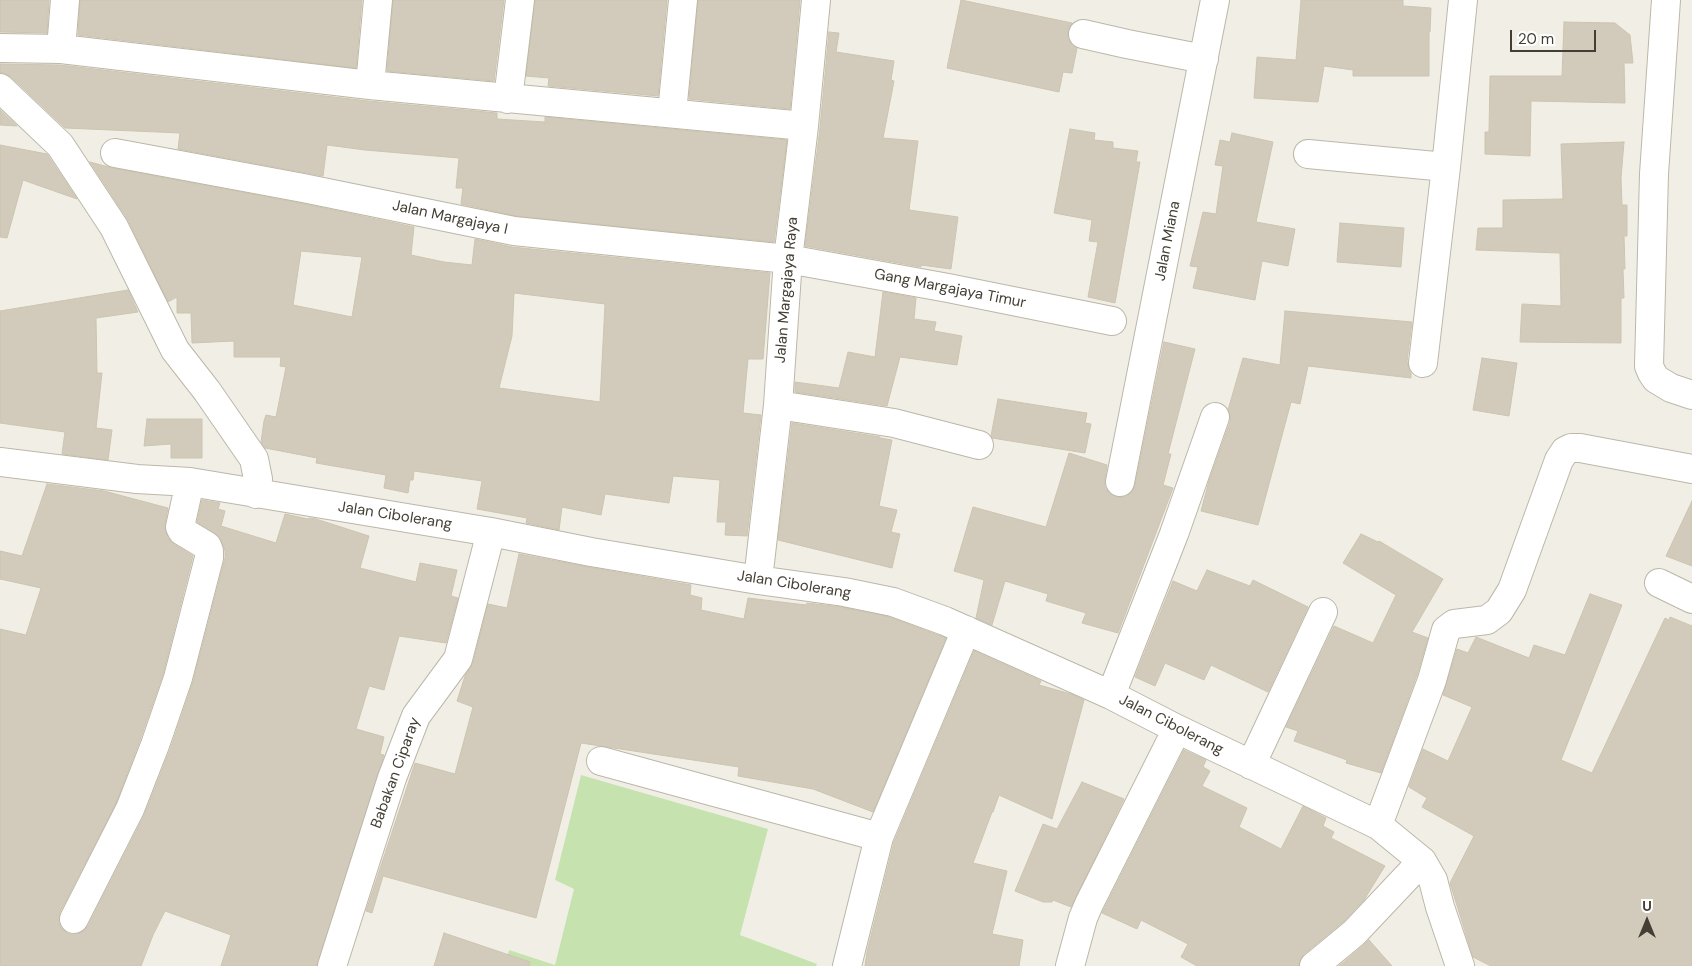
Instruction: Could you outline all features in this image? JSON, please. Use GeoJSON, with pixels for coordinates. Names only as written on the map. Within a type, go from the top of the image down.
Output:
{"type":"FeatureCollection","features":[{"type":"Feature","properties":{"kind":"street"},"geometry":{"type":"LineString","coordinates":[[61,49],[65,0]]}},
{"type":"Feature","properties":{"kind":"street"},"geometry":{"type":"LineString","coordinates":[[370,85],[378,0]]}},
{"type":"Feature","properties":{"kind":"street"},"geometry":{"type":"LineString","coordinates":[[508,99],[520,0]]}},
{"type":"Feature","properties":{"kind":"street"},"geometry":{"type":"LineString","coordinates":[[672,113],[683,0]]}},
{"type":"Feature","properties":{"kind":"street","name":"Jalan Margajaya Raya"},"geometry":{"type":"LineString","coordinates":[[758,580],[778,405],[788,259],[804,126],[816,0]]}},
{"type":"Feature","properties":{"kind":"street","name":"Jalan Miana"},"geometry":{"type":"LineString","coordinates":[[1120,482],[1215,0]]}},
{"type":"Feature","properties":{"kind":"street"},"geometry":{"type":"LineString","coordinates":[[1423,363],[1463,0]]}},
{"type":"Feature","properties":{"kind":"street"},"geometry":{"type":"LineString","coordinates":[[1666,0],[1654,174],[1649,366],[1656,379],[1671,388],[1692,395]]}},
{"type":"Feature","properties":{"kind":"street"},"geometry":{"type":"LineString","coordinates":[[1083,34],[1204,59]]}},
{"type":"Feature","properties":{"kind":"street"},"geometry":{"type":"LineString","coordinates":[[0,48],[61,49],[370,85],[804,126]]}},
{"type":"Feature","properties":{"kind":"street"},"geometry":{"type":"LineString","coordinates":[[0,88],[60,145],[114,228],[175,350],[207,391],[254,459],[258,479],[256,494]]}},
{"type":"Feature","properties":{"kind":"street","name":"Jalan Margajaya I"},"geometry":{"type":"LineString","coordinates":[[115,153],[302,188],[514,231],[788,259]]}},
{"type":"Feature","properties":{"kind":"street"},"geometry":{"type":"LineString","coordinates":[[1308,154],[1446,167]]}},
{"type":"Feature","properties":{"kind":"street","name":"Gang Margajaya Timur"},"geometry":{"type":"LineString","coordinates":[[788,259],[948,288],[1112,321]]}},
{"type":"Feature","properties":{"kind":"street"},"geometry":{"type":"LineString","coordinates":[[778,405],[894,423],[979,445]]}},
{"type":"Feature","properties":{"kind":"street"},"geometry":{"type":"LineString","coordinates":[[1111,695],[1174,534],[1215,417]]}},
{"type":"Feature","properties":{"kind":"street"},"geometry":{"type":"LineString","coordinates":[[1378,825],[1432,680],[1446,630],[1454,624],[1487,620],[1499,611],[1512,590],[1559,460],[1565,451],[1571,448],[1580,448],[1692,469]]}},
{"type":"Feature","properties":{"kind":"street","name":"Jalan Cibolerang"},"geometry":{"type":"LineString","coordinates":[[0,462],[137,479],[190,482],[491,532],[591,552],[758,580],[844,592],[893,602],[966,630],[1111,695],[1177,729],[1378,825],[1422,861],[1433,880],[1460,966]]}},
{"type":"Feature","properties":{"kind":"street"},"geometry":{"type":"LineString","coordinates":[[74,919],[130,809],[155,746],[178,678],[209,551],[207,546],[182,531],[180,527],[190,482]]}},
{"type":"Feature","properties":{"kind":"street","name":"Babakan Ciparay"},"geometry":{"type":"LineString","coordinates":[[332,966],[392,778],[416,716],[458,660],[491,532]]}},
{"type":"Feature","properties":{"kind":"street"},"geometry":{"type":"LineString","coordinates":[[1659,583],[1692,599]]}},
{"type":"Feature","properties":{"kind":"street"},"geometry":{"type":"LineString","coordinates":[[1251,765],[1323,612]]}},
{"type":"Feature","properties":{"kind":"street"},"geometry":{"type":"LineString","coordinates":[[848,966],[879,837],[966,630]]}},
{"type":"Feature","properties":{"kind":"street"},"geometry":{"type":"LineString","coordinates":[[1070,966],[1083,918],[1089,904],[1177,729]]}},
{"type":"Feature","properties":{"kind":"street"},"geometry":{"type":"LineString","coordinates":[[601,761],[879,837]]}},
{"type":"Feature","properties":{"kind":"street"},"geometry":{"type":"LineString","coordinates":[[1314,966],[1354,933],[1422,861]]}},
{"type":"Feature","properties":{"kind":"green space"},"geometry":{"type":"Polygon","coordinates":[[[581,775],[768,829],[740,935],[817,964],[816,966],[505,966],[509,950],[555,965],[574,889],[555,880],[581,775]]]}},
{"type":"Feature","properties":{"kind":"building"},"geometry":{"type":"Polygon","coordinates":[[[0,0],[49,0],[47,33],[0,32],[0,0]]]}},
{"type":"Feature","properties":{"kind":"building"},"geometry":{"type":"Polygon","coordinates":[[[80,0],[362,0],[356,68],[78,35],[80,0]]]}},
{"type":"Feature","properties":{"kind":"building"},"geometry":{"type":"Polygon","coordinates":[[[393,0],[504,0],[494,81],[387,71],[393,0]]]}},
{"type":"Feature","properties":{"kind":"building"},"geometry":{"type":"Polygon","coordinates":[[[535,0],[667,0],[658,96],[548,86],[549,78],[526,76],[535,0]]]}},
{"type":"Feature","properties":{"kind":"building"},"geometry":{"type":"Polygon","coordinates":[[[698,0],[800,0],[790,109],[689,99],[698,0]]]}},
{"type":"Feature","properties":{"kind":"building"},"geometry":{"type":"Polygon","coordinates":[[[961,0],[1072,23],[1068,30],[1068,38],[1072,45],[1077,48],[1072,73],[1063,72],[1059,92],[947,68],[961,0]]]}},
{"type":"Feature","properties":{"kind":"building"},"geometry":{"type":"Polygon","coordinates":[[[1301,0],[1403,0],[1403,6],[1431,8],[1429,76],[1353,76],[1353,70],[1324,66],[1318,102],[1254,98],[1257,57],[1296,60],[1301,0]]]}},
{"type":"Feature","properties":{"kind":"building"},"geometry":{"type":"Polygon","coordinates":[[[1564,22],[1615,23],[1630,35],[1633,63],[1624,63],[1625,103],[1531,101],[1530,156],[1485,154],[1485,132],[1489,132],[1490,76],[1562,76],[1564,22]]]}},
{"type":"Feature","properties":{"kind":"building"},"geometry":{"type":"Polygon","coordinates":[[[829,32],[839,33],[836,52],[894,61],[891,80],[894,81],[883,138],[918,141],[909,210],[958,217],[951,269],[921,265],[921,267],[805,246],[820,128],[829,32]]]}},
{"type":"Feature","properties":{"kind":"building"},"geometry":{"type":"Polygon","coordinates":[[[0,64],[60,65],[368,101],[497,113],[497,119],[545,122],[545,117],[787,140],[774,242],[516,216],[461,204],[463,188],[456,188],[459,158],[327,145],[323,176],[178,149],[180,133],[65,128],[11,77],[0,73],[0,64]]]}},
{"type":"Feature","properties":{"kind":"building"},"geometry":{"type":"Polygon","coordinates":[[[0,110],[17,126],[0,125],[0,110]]]}},
{"type":"Feature","properties":{"kind":"building"},"geometry":{"type":"Polygon","coordinates":[[[1070,129],[1095,133],[1094,140],[1113,142],[1113,148],[1138,151],[1136,162],[1140,162],[1115,303],[1088,297],[1098,242],[1089,241],[1092,220],[1054,213],[1070,129]]]}},
{"type":"Feature","properties":{"kind":"building"},"geometry":{"type":"Polygon","coordinates":[[[1232,133],[1273,142],[1256,222],[1295,229],[1288,266],[1262,261],[1255,300],[1193,288],[1198,267],[1190,266],[1203,212],[1216,214],[1223,166],[1215,165],[1220,140],[1230,142],[1232,133]]]}},
{"type":"Feature","properties":{"kind":"building"},"geometry":{"type":"Polygon","coordinates":[[[1624,142],[1621,178],[1622,205],[1627,205],[1627,236],[1624,236],[1625,269],[1623,269],[1624,298],[1621,298],[1621,343],[1520,342],[1522,304],[1561,306],[1560,253],[1476,250],[1478,228],[1503,228],[1503,200],[1563,199],[1561,144],[1624,142]]]}},
{"type":"Feature","properties":{"kind":"building"},"geometry":{"type":"Polygon","coordinates":[[[0,145],[47,154],[77,199],[23,180],[7,238],[0,237],[0,145]]]}},
{"type":"Feature","properties":{"kind":"building"},"geometry":{"type":"Polygon","coordinates":[[[90,162],[112,168],[300,203],[414,227],[411,255],[444,262],[472,265],[475,239],[512,247],[770,273],[763,359],[748,359],[743,413],[761,415],[747,536],[725,535],[726,522],[717,522],[720,480],[673,476],[669,503],[605,494],[601,515],[562,507],[559,530],[526,523],[527,518],[477,509],[482,481],[414,471],[408,493],[384,488],[386,475],[316,463],[317,458],[265,448],[261,442],[264,421],[266,415],[276,417],[286,367],[280,366],[281,357],[234,357],[234,341],[192,343],[191,313],[177,313],[177,297],[168,302],[128,220],[90,162]],[[301,251],[293,305],[352,317],[362,257],[301,251]],[[514,293],[512,336],[499,388],[600,402],[605,304],[514,293]]]}},
{"type":"Feature","properties":{"kind":"building"},"geometry":{"type":"Polygon","coordinates":[[[1340,223],[1404,228],[1401,267],[1337,262],[1340,223]]]}},
{"type":"Feature","properties":{"kind":"building"},"geometry":{"type":"Polygon","coordinates":[[[128,290],[138,312],[96,318],[97,373],[102,373],[96,428],[112,430],[108,460],[62,454],[65,432],[0,423],[0,311],[128,290]]]}},
{"type":"Feature","properties":{"kind":"building"},"geometry":{"type":"Polygon","coordinates":[[[883,292],[916,298],[914,319],[936,322],[934,331],[962,336],[957,365],[900,357],[887,406],[795,392],[795,382],[839,388],[848,352],[875,357],[883,292]]]}},
{"type":"Feature","properties":{"kind":"building"},"geometry":{"type":"Polygon","coordinates":[[[1285,311],[1412,322],[1407,361],[1411,378],[1308,366],[1300,404],[1291,402],[1258,525],[1201,511],[1209,481],[1230,422],[1228,410],[1243,358],[1280,365],[1285,311]]]}},
{"type":"Feature","properties":{"kind":"building"},"geometry":{"type":"Polygon","coordinates":[[[1164,342],[1195,349],[1168,454],[1171,454],[1163,485],[1173,488],[1118,633],[1082,623],[1086,613],[1046,601],[1048,594],[1005,581],[992,625],[976,618],[984,580],[954,571],[973,507],[1046,527],[1069,453],[1107,465],[1105,487],[1110,494],[1117,497],[1125,497],[1131,493],[1135,485],[1164,342]]]}},
{"type":"Feature","properties":{"kind":"building"},"geometry":{"type":"Polygon","coordinates":[[[1482,358],[1517,363],[1509,416],[1473,410],[1482,358]]]}},
{"type":"Feature","properties":{"kind":"building"},"geometry":{"type":"Polygon","coordinates":[[[998,399],[1087,413],[1085,423],[1091,424],[1085,453],[992,438],[998,399]]]}},
{"type":"Feature","properties":{"kind":"building"},"geometry":{"type":"Polygon","coordinates":[[[147,419],[202,419],[202,458],[171,458],[171,444],[144,446],[147,419]]]}},
{"type":"Feature","properties":{"kind":"building"},"geometry":{"type":"Polygon","coordinates":[[[792,423],[892,440],[879,506],[897,510],[891,532],[900,534],[892,568],[778,540],[792,423]]]}},
{"type":"Feature","properties":{"kind":"building"},"geometry":{"type":"Polygon","coordinates":[[[47,484],[104,491],[168,508],[165,524],[168,538],[193,556],[163,674],[140,740],[116,803],[60,912],[58,920],[61,928],[67,933],[74,935],[82,932],[88,926],[144,816],[170,750],[193,682],[225,558],[225,551],[221,540],[215,533],[197,522],[202,500],[220,503],[218,509],[225,511],[221,526],[276,543],[285,514],[316,519],[369,536],[360,568],[416,582],[420,563],[457,570],[451,596],[458,598],[446,643],[399,636],[384,690],[369,686],[356,729],[384,737],[380,754],[384,755],[317,966],[221,966],[231,935],[165,911],[141,966],[0,966],[0,629],[26,635],[41,588],[0,579],[0,551],[22,556],[47,484]]]}},
{"type":"Feature","properties":{"kind":"building"},"geometry":{"type":"Polygon","coordinates":[[[1692,501],[1692,566],[1666,556],[1692,501]]]}},
{"type":"Feature","properties":{"kind":"building"},"geometry":{"type":"Polygon","coordinates":[[[1361,534],[1379,541],[1443,579],[1412,632],[1428,638],[1417,675],[1381,773],[1346,763],[1347,760],[1294,741],[1298,731],[1286,727],[1334,626],[1373,643],[1396,595],[1343,563],[1361,534]]]}},
{"type":"Feature","properties":{"kind":"building"},"geometry":{"type":"Polygon","coordinates":[[[519,554],[691,585],[690,595],[702,598],[701,610],[744,619],[748,598],[806,605],[807,603],[841,607],[890,617],[946,638],[873,812],[813,789],[738,776],[739,767],[581,743],[536,918],[383,876],[372,913],[366,911],[415,763],[455,774],[473,707],[457,701],[465,676],[473,663],[488,604],[507,608],[519,554]]]}},
{"type":"Feature","properties":{"kind":"building"},"geometry":{"type":"Polygon","coordinates":[[[1207,570],[1250,586],[1253,580],[1308,607],[1268,692],[1211,665],[1204,680],[1165,663],[1155,686],[1135,677],[1173,581],[1197,591],[1207,570]]]}},
{"type":"Feature","properties":{"kind":"building"},"geometry":{"type":"Polygon","coordinates":[[[1590,594],[1622,605],[1561,760],[1592,773],[1665,618],[1669,620],[1670,617],[1692,626],[1692,966],[1491,966],[1473,957],[1450,883],[1474,836],[1422,807],[1427,798],[1409,787],[1423,749],[1448,761],[1472,707],[1443,695],[1457,649],[1468,653],[1476,637],[1529,658],[1534,645],[1565,655],[1590,594]]]}},
{"type":"Feature","properties":{"kind":"building"},"geometry":{"type":"Polygon","coordinates":[[[974,651],[1041,681],[1039,685],[1071,694],[1084,700],[1052,819],[999,795],[973,863],[1007,871],[992,934],[1023,940],[1019,966],[865,966],[894,842],[974,651]]]}},
{"type":"Feature","properties":{"kind":"building"},"geometry":{"type":"Polygon","coordinates":[[[1184,750],[1206,760],[1203,767],[1210,771],[1202,786],[1247,808],[1239,827],[1281,849],[1303,806],[1326,818],[1323,826],[1334,832],[1331,838],[1385,866],[1364,900],[1343,922],[1304,954],[1299,966],[1197,966],[1181,957],[1188,944],[1141,920],[1137,929],[1102,913],[1184,750]]]}},
{"type":"Feature","properties":{"kind":"building"},"geometry":{"type":"Polygon","coordinates":[[[1082,782],[1124,799],[1071,907],[1053,900],[1052,902],[1043,902],[1015,891],[1043,824],[1057,829],[1082,782]]]}},
{"type":"Feature","properties":{"kind":"building"},"geometry":{"type":"Polygon","coordinates":[[[444,933],[530,962],[529,966],[434,966],[444,933]]]}},
{"type":"Feature","properties":{"kind":"building"},"geometry":{"type":"Polygon","coordinates":[[[1369,940],[1392,966],[1339,966],[1364,945],[1369,940]]]}}]}
